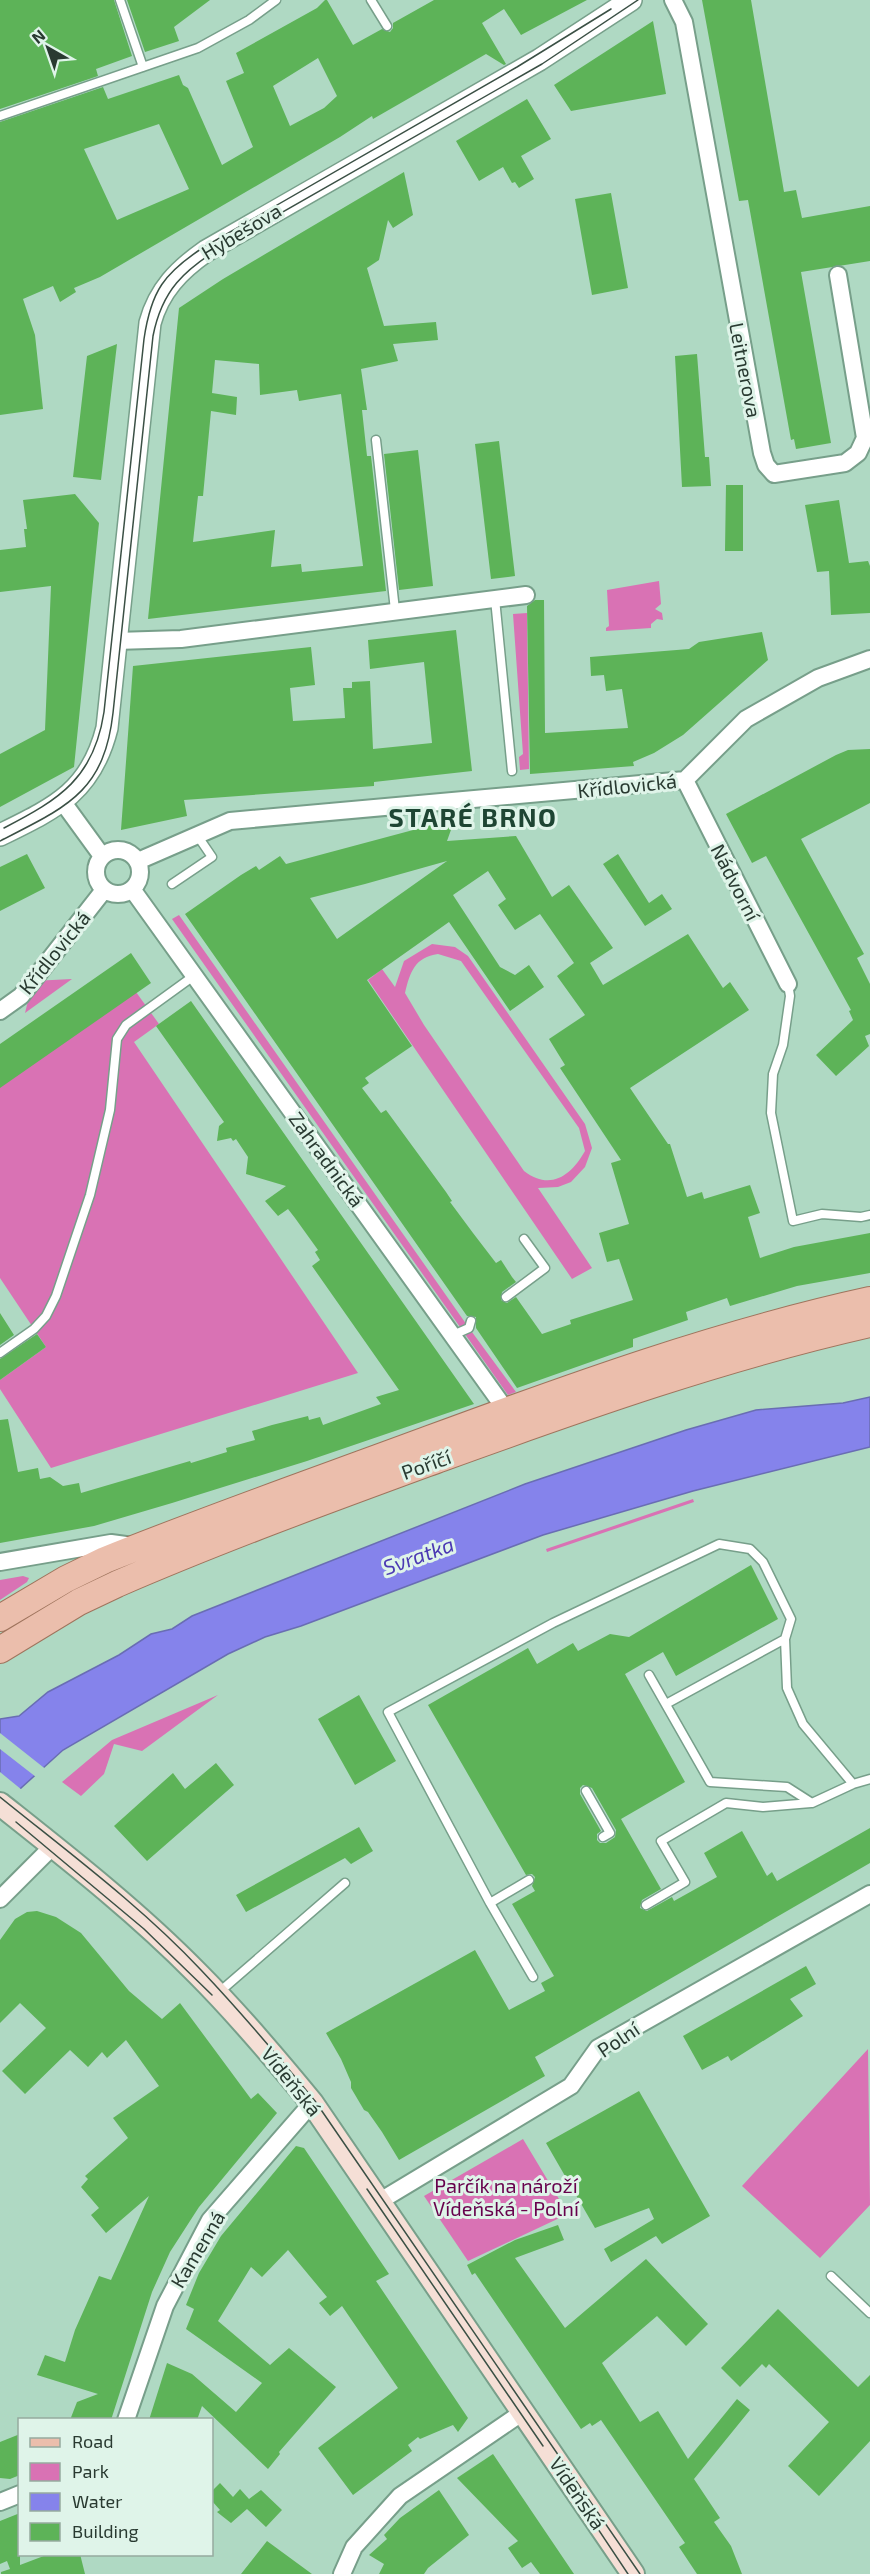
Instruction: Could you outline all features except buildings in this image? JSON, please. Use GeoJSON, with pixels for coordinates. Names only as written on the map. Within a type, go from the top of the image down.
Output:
{"type":"FeatureCollection","features":[{"type":"Feature","properties":{"kind":"main road","name":"Poříčí"},"geometry":{"type":"LineString","coordinates":[[0,1650],[79,1602],[150,1570],[513,1420],[705,1344],[796,1317],[870,1300]]}},
{"type":"Feature","properties":{"kind":"main road","name":"Poříčí"},"geometry":{"type":"LineString","coordinates":[[0,1618],[66,1579],[140,1546],[513,1420],[803,1339],[870,1324]]}},
{"type":"Feature","properties":{"kind":"main road","name":"Vídeňská"},"geometry":{"type":"LineString","coordinates":[[0,1804],[54,1846],[147,1926],[217,1994],[257,2037],[312,2103],[633,2574]]}},
{"type":"Feature","properties":{"kind":"street","name":"Hybešova"},"geometry":{"type":"LineString","coordinates":[[0,835],[62,801],[82,783],[100,752],[107,728],[150,323],[159,299],[171,280],[207,251],[539,60],[631,0]]}},
{"type":"Feature","properties":{"kind":"street","name":"Leitnerova"},"geometry":{"type":"LineString","coordinates":[[673,0],[684,22],[762,453],[766,465],[774,474],[845,462],[858,453],[865,438],[838,275]]}},
{"type":"Feature","properties":{"kind":"street"},"geometry":{"type":"LineString","coordinates":[[116,641],[181,639],[395,610],[526,596]]}},
{"type":"Feature","properties":{"kind":"street","name":"Křídlovická"},"geometry":{"type":"LineString","coordinates":[[138,861],[230,821],[685,780],[746,719],[818,678],[870,659]]}},
{"type":"Feature","properties":{"kind":"street","name":"Nádvorní"},"geometry":{"type":"LineString","coordinates":[[685,780],[788,984]]}},
{"type":"Feature","properties":{"kind":"street"},"geometry":{"type":"LineString","coordinates":[[62,801],[102,856]]}},
{"type":"Feature","properties":{"kind":"street"},"geometry":{"type":"LineString","coordinates":[[114,849],[121,849],[128,851],[138,861],[141,873],[132,889],[118,894],[104,890],[99,884],[96,870],[102,856],[114,849]]}},
{"type":"Feature","properties":{"kind":"street","name":"Zahradnická"},"geometry":{"type":"LineString","coordinates":[[132,889],[513,1420]]}},
{"type":"Feature","properties":{"kind":"street","name":"Křídlovická"},"geometry":{"type":"LineString","coordinates":[[0,1011],[21,996],[104,890]]}},
{"type":"Feature","properties":{"kind":"street","name":"Poříčí"},"geometry":{"type":"LineString","coordinates":[[0,1562],[111,1543],[140,1546]]}},
{"type":"Feature","properties":{"kind":"street"},"geometry":{"type":"LineString","coordinates":[[0,1899],[54,1846]]}},
{"type":"Feature","properties":{"kind":"street","name":"Polní"},"geometry":{"type":"LineString","coordinates":[[380,2201],[571,2086],[598,2048],[870,1894]]}},
{"type":"Feature","properties":{"kind":"street","name":"Kamenná"},"geometry":{"type":"LineString","coordinates":[[127,2418],[165,2306],[210,2220],[312,2103]]}},
{"type":"Feature","properties":{"kind":"street"},"geometry":{"type":"LineString","coordinates":[[342,2574],[354,2547],[400,2496],[523,2412]]}},
{"type":"Feature","properties":{"kind":"street"},"geometry":{"type":"LineString","coordinates":[[0,2502],[18,2495]]}},
{"type":"Feature","properties":{"kind":"lane"},"geometry":{"type":"LineString","coordinates":[[120,0],[143,67]]}},
{"type":"Feature","properties":{"kind":"lane"},"geometry":{"type":"LineString","coordinates":[[0,116],[198,48],[249,20],[276,0]]}},
{"type":"Feature","properties":{"kind":"lane"},"geometry":{"type":"LineString","coordinates":[[371,0],[387,27]]}},
{"type":"Feature","properties":{"kind":"lane"},"geometry":{"type":"LineString","coordinates":[[376,440],[395,610]]}},
{"type":"Feature","properties":{"kind":"lane"},"geometry":{"type":"LineString","coordinates":[[495,599],[512,771]]}},
{"type":"Feature","properties":{"kind":"lane"},"geometry":{"type":"LineString","coordinates":[[172,884],[212,857],[197,835]]}},
{"type":"Feature","properties":{"kind":"lane"},"geometry":{"type":"LineString","coordinates":[[0,1353],[34,1329],[46,1316],[56,1296],[90,1195],[110,1110],[117,1039],[126,1025],[195,975]]}},
{"type":"Feature","properties":{"kind":"lane"},"geometry":{"type":"LineString","coordinates":[[788,984],[790,996],[783,1045],[773,1074],[771,1113],[794,1221],[822,1214],[861,1217],[870,1215]]}},
{"type":"Feature","properties":{"kind":"lane"},"geometry":{"type":"LineString","coordinates":[[506,1296],[545,1268],[524,1239]]}},
{"type":"Feature","properties":{"kind":"lane"},"geometry":{"type":"LineString","coordinates":[[453,1335],[469,1328],[471,1321]]}},
{"type":"Feature","properties":{"kind":"lane"},"geometry":{"type":"LineString","coordinates":[[533,1977],[490,1903],[388,1712],[553,1623],[719,1544],[750,1549],[763,1562],[791,1619],[785,1639],[787,1688],[803,1724],[853,1784]]}},
{"type":"Feature","properties":{"kind":"lane"},"geometry":{"type":"LineString","coordinates":[[666,1704],[785,1639]]}},
{"type":"Feature","properties":{"kind":"lane"},"geometry":{"type":"LineString","coordinates":[[649,1675],[710,1782],[787,1787],[812,1803]]}},
{"type":"Feature","properties":{"kind":"lane"},"geometry":{"type":"LineString","coordinates":[[646,1905],[686,1882],[661,1841],[726,1803],[764,1807],[812,1803],[853,1784],[870,1779]]}},
{"type":"Feature","properties":{"kind":"lane"},"geometry":{"type":"LineString","coordinates":[[586,1791],[610,1833],[603,1837]]}},
{"type":"Feature","properties":{"kind":"lane"},"geometry":{"type":"LineString","coordinates":[[490,1903],[529,1880]]}},
{"type":"Feature","properties":{"kind":"lane"},"geometry":{"type":"LineString","coordinates":[[217,1994],[345,1883]]}},
{"type":"Feature","properties":{"kind":"lane"},"geometry":{"type":"LineString","coordinates":[[831,2276],[870,2313]]}},
{"type":"Feature","properties":{"kind":"green space"},"geometry":{"type":"Polygon","coordinates":[[[659,581],[661,604],[655,609],[662,613],[663,620],[657,619],[651,624],[651,628],[606,631],[609,626],[607,590],[659,581]]]}},
{"type":"Feature","properties":{"kind":"green space"},"geometry":{"type":"Polygon","coordinates":[[[527,613],[529,769],[520,770],[519,757],[523,754],[513,614],[527,613]]]}},
{"type":"Feature","properties":{"kind":"green space"},"geometry":{"type":"Polygon","coordinates":[[[179,915],[516,1392],[508,1395],[172,919],[179,915]]]}},
{"type":"Feature","properties":{"kind":"green space"},"geometry":{"type":"Polygon","coordinates":[[[432,944],[455,947],[468,956],[585,1124],[592,1148],[585,1167],[571,1182],[558,1187],[538,1188],[592,1268],[572,1279],[368,980],[382,969],[395,987],[404,961],[432,944]],[[438,954],[424,958],[412,972],[405,993],[424,1025],[524,1171],[543,1180],[559,1178],[573,1167],[585,1151],[579,1128],[461,961],[438,954]]]}},
{"type":"Feature","properties":{"kind":"green space"},"geometry":{"type":"Polygon","coordinates":[[[72,979],[25,1013],[33,981],[72,979]]]}},
{"type":"Feature","properties":{"kind":"green space"},"geometry":{"type":"Polygon","coordinates":[[[136,992],[159,1024],[134,1042],[358,1373],[51,1468],[0,1389],[0,1380],[46,1347],[0,1278],[0,1087],[136,992]]]}},
{"type":"Feature","properties":{"kind":"green space"},"geometry":{"type":"Polygon","coordinates":[[[693,1499],[694,1502],[547,1552],[546,1549],[693,1499]]]}},
{"type":"Feature","properties":{"kind":"green space"},"geometry":{"type":"Polygon","coordinates":[[[23,1576],[29,1578],[27,1582],[0,1600],[0,1580],[23,1576]]]}},
{"type":"Feature","properties":{"kind":"green space"},"geometry":{"type":"Polygon","coordinates":[[[218,1695],[142,1751],[114,1744],[104,1774],[81,1796],[62,1782],[112,1740],[218,1695]]]}},
{"type":"Feature","properties":{"kind":"green space"},"geometry":{"type":"Polygon","coordinates":[[[868,2049],[870,2205],[820,2258],[742,2186],[868,2049]]]}},
{"type":"Feature","properties":{"kind":"green space","name":"Parčík na nároží Vídeňská - Polní"},"geometry":{"type":"Polygon","coordinates":[[[523,2139],[568,2214],[468,2261],[424,2196],[523,2139]]]}},
{"type":"Feature","properties":{"kind":"water","name":"Svratka"},"geometry":{"type":"Polygon","coordinates":[[[870,1397],[870,1447],[693,1491],[543,1535],[301,1626],[265,1637],[228,1654],[63,1750],[0,1807],[0,1719],[19,1716],[48,1692],[119,1655],[151,1634],[172,1629],[192,1616],[525,1484],[686,1430],[756,1410],[843,1403],[870,1397]]]}},
{"type":"Feature","properties":{"kind":"pier"},"geometry":{"type":"Polygon","coordinates":[[[0,1733],[46,1769],[36,1777],[0,1749],[0,1733]]]}},
{"type":"Feature","properties":{"kind":"pier"},"geometry":{"type":"Polygon","coordinates":[[[0,1772],[22,1790],[0,1810],[0,1772]]]}},
{"type":"Feature","properties":{"kind":"tram line"},"geometry":{"type":"LineString","coordinates":[[0,841],[44,818],[78,794],[91,780],[101,762],[108,740],[113,713],[153,336],[162,306],[177,283],[197,264],[223,246],[542,64],[638,0]]}},
{"type":"Feature","properties":{"kind":"tram line"},"geometry":{"type":"LineString","coordinates":[[4,828],[42,807],[71,784],[83,770],[99,735],[104,712],[144,339],[151,308],[169,275],[204,247],[517,67],[611,9]]}},
{"type":"Feature","properties":{"kind":"tram line"},"geometry":{"type":"LineString","coordinates":[[0,1797],[104,1880],[178,1946],[245,2018],[315,2101],[640,2574]]}},
{"type":"Feature","properties":{"kind":"tram line"},"geometry":{"type":"LineString","coordinates":[[16,1822],[144,1929],[212,1995]]}},
{"type":"Feature","properties":{"kind":"tram line"},"geometry":{"type":"LineString","coordinates":[[367,2189],[543,2446]]}},
{"type":"Feature","properties":{"kind":"tram line"},"geometry":{"type":"LineString","coordinates":[[568,2484],[628,2574]]}},
{"type":"Feature","properties":{"kind":"district","name":"STARÉ BRNO"},"geometry":{"type":"Point","coordinates":[473,816]}}]}
